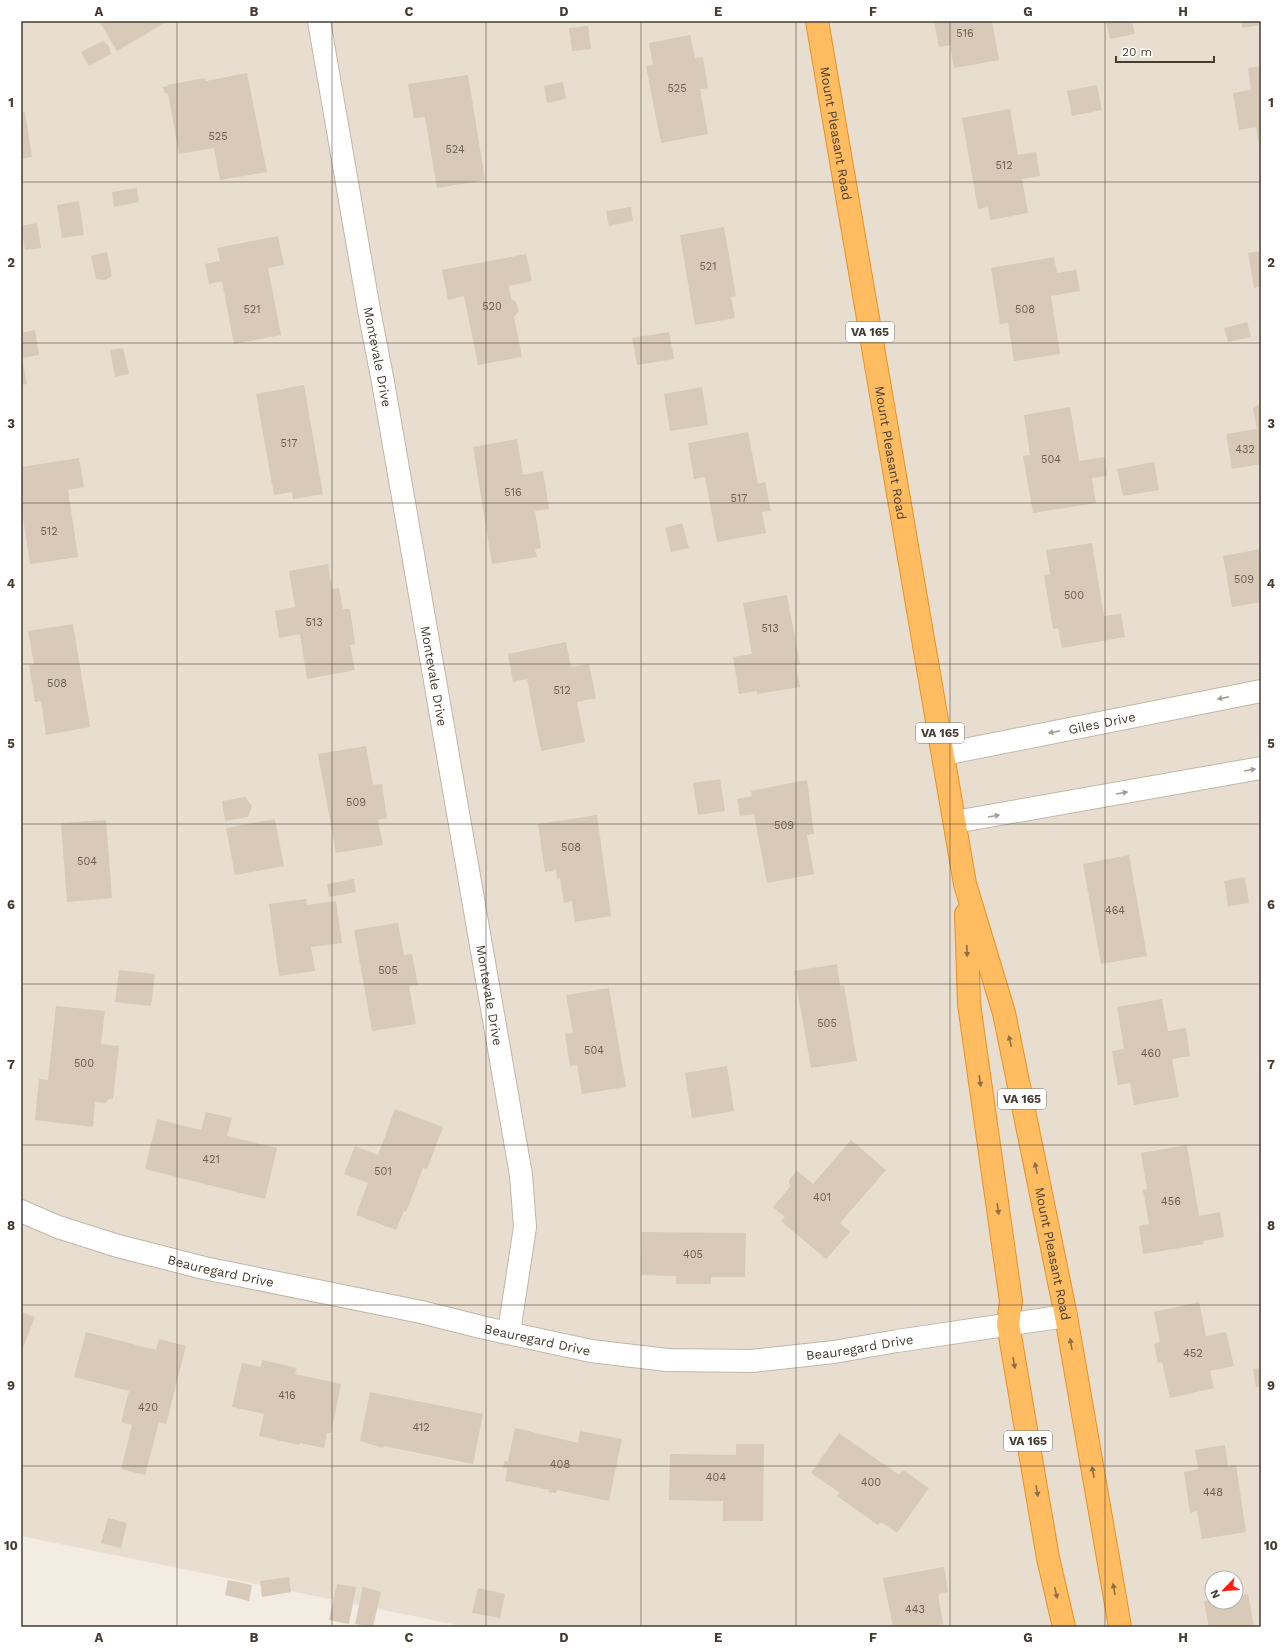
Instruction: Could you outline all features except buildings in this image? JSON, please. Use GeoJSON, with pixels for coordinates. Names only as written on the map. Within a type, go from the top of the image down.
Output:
{"type":"FeatureCollection","features":[{"type":"Feature","properties":{"kind":"highway","name":"Mount Pleasant Road"},"geometry":{"type":"LineString","coordinates":[[817,21],[944,754],[965,884],[969,1004],[1011,1301],[1008,1324],[1048,1558],[1064,1627]]}},
{"type":"Feature","properties":{"kind":"highway","name":"Mount Pleasant Road"},"geometry":{"type":"LineString","coordinates":[[965,884],[1004,1013],[1066,1316],[1120,1627]]}},
{"type":"Feature","properties":{"kind":"street","name":"Montevale Drive"},"geometry":{"type":"LineString","coordinates":[[319,21],[521,1175],[525,1227],[509,1332]]}},
{"type":"Feature","properties":{"kind":"street","name":"Giles Drive"},"geometry":{"type":"LineString","coordinates":[[944,754],[1261,691]]}},
{"type":"Feature","properties":{"kind":"street"},"geometry":{"type":"LineString","coordinates":[[955,822],[1261,768]]}},
{"type":"Feature","properties":{"kind":"street","name":"Beauregard Drive"},"geometry":{"type":"LineString","coordinates":[[21,1211],[58,1227],[125,1248],[204,1268],[421,1312],[485,1328],[591,1351],[667,1360],[752,1360],[834,1352],[1066,1316]]}},
{"type":"Feature","properties":{"kind":"shaded area"},"geometry":{"type":"Polygon","coordinates":[[[21,21],[1261,21],[1261,1627],[467,1627],[21,1536],[21,21]]]}}]}
